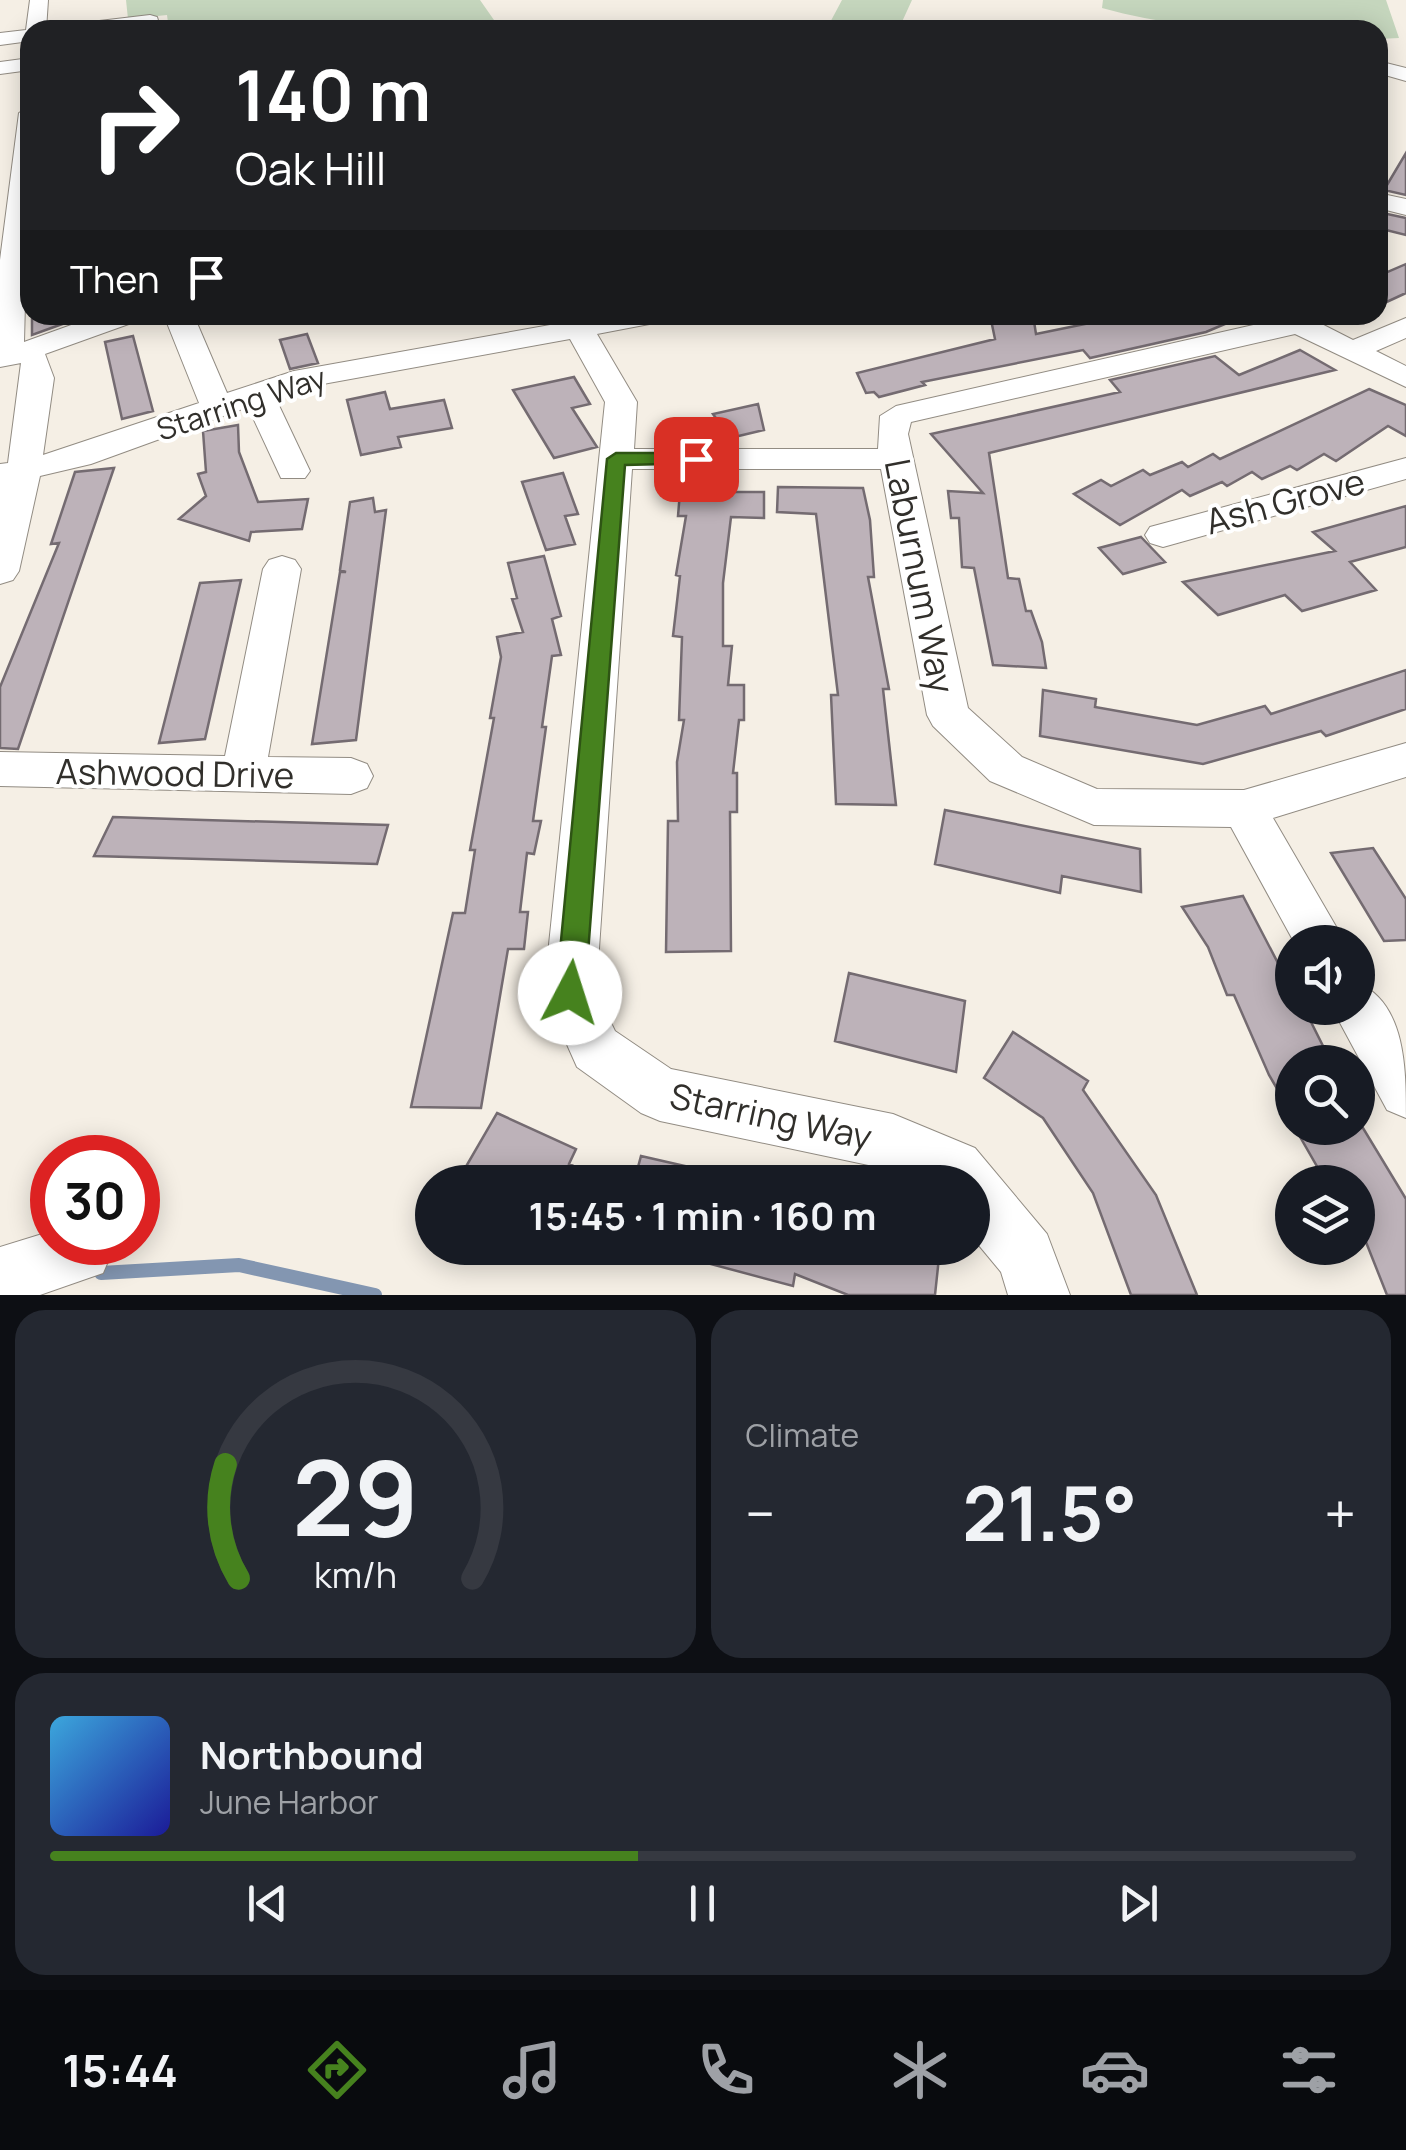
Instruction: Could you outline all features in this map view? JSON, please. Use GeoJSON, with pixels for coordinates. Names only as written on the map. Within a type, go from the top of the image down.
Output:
{"type":"FeatureCollection","features":[{"type":"Feature","properties":{"kind":"street"},"geometry":{"type":"LineString","coordinates":[[17,176],[20,240]]}},
{"type":"Feature","properties":{"kind":"street"},"geometry":{"type":"LineString","coordinates":[[12,357],[20,272]]}},
{"type":"Feature","properties":{"kind":"street"},"geometry":{"type":"LineString","coordinates":[[12,357],[100,325]]}},
{"type":"Feature","properties":{"kind":"street"},"geometry":{"type":"LineString","coordinates":[[183,325],[217,408]]}},
{"type":"Feature","properties":{"kind":"street"},"geometry":{"type":"LineString","coordinates":[[481,346],[484,325]]}},
{"type":"Feature","properties":{"kind":"street","name":"Starring Way"},"geometry":{"type":"LineString","coordinates":[[12,472],[79,457],[294,380],[601,325]]}},
{"type":"Feature","properties":{"kind":"street","name":"Laburnum Way"},"geometry":{"type":"LineString","coordinates":[[1266,325],[896,416],[892,434],[896,459],[948,715],[1006,769],[1094,806],[1244,809],[1406,760]]}},
{"type":"Feature","properties":{"kind":"street"},"geometry":{"type":"LineString","coordinates":[[1302,325],[1406,378]]}},
{"type":"Feature","properties":{"kind":"street"},"geometry":{"type":"LineString","coordinates":[[1352,351],[1406,327]]}},
{"type":"Feature","properties":{"kind":"street","name":"Starring Way"},"geometry":{"type":"LineString","coordinates":[[579,329],[621,402],[570,993],[596,1049],[660,1094],[893,1142],[948,1165]]}},
{"type":"Feature","properties":{"kind":"street"},"geometry":{"type":"LineString","coordinates":[[0,571],[12,472],[38,378],[38,364],[12,357]]}},
{"type":"Feature","properties":{"kind":"street"},"geometry":{"type":"LineString","coordinates":[[257,393],[293,471]]}},
{"type":"Feature","properties":{"kind":"street"},"geometry":{"type":"LineString","coordinates":[[616,459],[896,459]]}},
{"type":"Feature","properties":{"kind":"street","name":"Ash Grove"},"geometry":{"type":"LineString","coordinates":[[1163,534],[1406,468]]}},
{"type":"Feature","properties":{"kind":"street"},"geometry":{"type":"LineString","coordinates":[[243,774],[282,569]]}},
{"type":"Feature","properties":{"kind":"street","name":"Ashwood Drive"},"geometry":{"type":"LineString","coordinates":[[0,769],[351,776]]}},
{"type":"Feature","properties":{"kind":"street"},"geometry":{"type":"LineString","coordinates":[[1244,809],[1310,925]]}},
{"type":"Feature","properties":{"kind":"street"},"geometry":{"type":"LineString","coordinates":[[1368,1025],[1406,1092]]}},
{"type":"Feature","properties":{"kind":"street"},"geometry":{"type":"LineString","coordinates":[[990,1212],[1026,1256],[1039,1295]]}},
{"type":"Feature","properties":{"kind":"street"},"geometry":{"type":"LineString","coordinates":[[0,1277],[39,1265]]}},
{"type":"Feature","properties":{"kind":"green space"},"geometry":{"type":"Polygon","coordinates":[[[126,0],[480,0],[494,20],[168,20],[167,15],[128,19],[126,0]]]}},
{"type":"Feature","properties":{"kind":"green space"},"geometry":{"type":"Polygon","coordinates":[[[842,0],[912,0],[903,20],[831,20],[842,0]]]}},
{"type":"Feature","properties":{"kind":"green space"},"geometry":{"type":"Polygon","coordinates":[[[1103,0],[1386,0],[1399,38],[1388,39],[1388,20],[1159,20],[1102,8],[1103,0]]]}},
{"type":"Feature","properties":{"kind":"building"},"geometry":{"type":"Polygon","coordinates":[[[1406,153],[1406,195],[1388,191],[1388,183],[1406,153]]]}},
{"type":"Feature","properties":{"kind":"building"},"geometry":{"type":"Polygon","coordinates":[[[1388,214],[1406,218],[1406,235],[1388,230],[1388,214]]]}},
{"type":"Feature","properties":{"kind":"building"},"geometry":{"type":"Polygon","coordinates":[[[1406,264],[1406,293],[1388,301],[1388,272],[1406,264]]]}},
{"type":"Feature","properties":{"kind":"building"},"geometry":{"type":"Polygon","coordinates":[[[32,325],[60,325],[32,335],[32,325]]]}},
{"type":"Feature","properties":{"kind":"building"},"geometry":{"type":"Polygon","coordinates":[[[992,325],[1035,325],[1036,334],[1080,325],[1222,325],[1090,358],[1083,350],[922,382],[925,385],[879,397],[874,392],[866,393],[857,373],[995,339],[992,325]]]}},
{"type":"Feature","properties":{"kind":"building"},"geometry":{"type":"Polygon","coordinates":[[[307,334],[318,363],[290,369],[280,340],[307,334]]]}},
{"type":"Feature","properties":{"kind":"building"},"geometry":{"type":"Polygon","coordinates":[[[133,336],[153,411],[122,419],[105,342],[133,336]]]}},
{"type":"Feature","properties":{"kind":"building"},"geometry":{"type":"Polygon","coordinates":[[[1300,350],[1335,370],[989,453],[1008,578],[1019,579],[1026,611],[1031,611],[1042,642],[1046,668],[993,665],[974,568],[962,567],[959,518],[951,518],[948,491],[983,493],[931,434],[1120,392],[1110,380],[1215,356],[1239,375],[1300,350]]]}},
{"type":"Feature","properties":{"kind":"building"},"geometry":{"type":"Polygon","coordinates":[[[574,377],[590,404],[572,408],[597,447],[554,458],[513,390],[574,377]]]}},
{"type":"Feature","properties":{"kind":"building"},"geometry":{"type":"Polygon","coordinates":[[[1369,389],[1406,405],[1406,436],[1388,426],[1336,461],[1324,454],[1297,470],[1290,466],[1262,479],[1252,472],[1227,486],[1222,482],[1190,496],[1182,490],[1120,525],[1074,494],[1101,480],[1111,486],[1143,470],[1150,475],[1182,462],[1188,467],[1213,454],[1220,459],[1369,389]]]}},
{"type":"Feature","properties":{"kind":"building"},"geometry":{"type":"Polygon","coordinates":[[[385,392],[390,409],[444,400],[452,428],[398,437],[401,447],[361,455],[347,400],[385,392]]]}},
{"type":"Feature","properties":{"kind":"building"},"geometry":{"type":"Polygon","coordinates":[[[758,404],[764,430],[730,438],[713,414],[758,404]]]}},
{"type":"Feature","properties":{"kind":"building"},"geometry":{"type":"Polygon","coordinates":[[[238,425],[239,452],[258,502],[308,499],[302,529],[251,532],[249,541],[179,519],[206,496],[198,474],[206,472],[203,431],[238,425]]]}},
{"type":"Feature","properties":{"kind":"building"},"geometry":{"type":"Polygon","coordinates":[[[114,468],[18,749],[0,748],[0,687],[59,543],[51,544],[75,472],[114,468]]]}},
{"type":"Feature","properties":{"kind":"building"},"geometry":{"type":"Polygon","coordinates":[[[563,473],[578,514],[565,516],[575,544],[546,550],[522,482],[563,473]]]}},
{"type":"Feature","properties":{"kind":"building"},"geometry":{"type":"Polygon","coordinates":[[[778,487],[863,488],[870,520],[874,577],[868,577],[889,689],[883,689],[896,805],[836,804],[831,695],[838,695],[816,514],[777,512],[778,487]]]}},
{"type":"Feature","properties":{"kind":"building"},"geometry":{"type":"Polygon","coordinates":[[[680,492],[764,492],[764,518],[731,517],[723,583],[723,646],[732,646],[728,685],[744,685],[744,720],[739,720],[733,773],[737,773],[737,812],[730,812],[731,951],[666,952],[668,821],[678,821],[677,762],[684,720],[679,720],[682,637],[673,636],[680,576],[676,575],[686,516],[678,516],[680,492]]]}},
{"type":"Feature","properties":{"kind":"building"},"geometry":{"type":"Polygon","coordinates":[[[373,498],[375,512],[386,510],[356,740],[312,744],[340,572],[346,572],[340,570],[350,502],[373,498]]]}},
{"type":"Feature","properties":{"kind":"building"},"geometry":{"type":"Polygon","coordinates":[[[1406,506],[1406,547],[1350,562],[1376,590],[1302,611],[1285,595],[1218,615],[1183,582],[1335,551],[1313,532],[1406,506]]]}},
{"type":"Feature","properties":{"kind":"building"},"geometry":{"type":"Polygon","coordinates":[[[1141,537],[1165,562],[1123,574],[1099,548],[1141,537]]]}},
{"type":"Feature","properties":{"kind":"building"},"geometry":{"type":"Polygon","coordinates":[[[544,556],[561,616],[552,619],[561,655],[552,656],[542,727],[546,727],[533,821],[541,821],[534,854],[527,853],[520,912],[528,912],[524,949],[508,949],[481,1108],[411,1107],[453,913],[465,913],[475,850],[470,850],[494,718],[490,718],[501,657],[497,637],[523,632],[512,599],[517,598],[508,563],[544,556]]]}},
{"type":"Feature","properties":{"kind":"building"},"geometry":{"type":"Polygon","coordinates":[[[241,580],[205,739],[159,743],[200,583],[241,580]]]}},
{"type":"Feature","properties":{"kind":"building"},"geometry":{"type":"Polygon","coordinates":[[[1406,670],[1406,709],[1326,736],[1321,731],[1203,764],[1040,736],[1043,690],[1096,699],[1095,707],[1197,725],[1265,706],[1271,714],[1406,670]]]}},
{"type":"Feature","properties":{"kind":"building"},"geometry":{"type":"Polygon","coordinates":[[[945,810],[1140,849],[1141,892],[1062,876],[1060,893],[935,864],[945,810]]]}},
{"type":"Feature","properties":{"kind":"building"},"geometry":{"type":"Polygon","coordinates":[[[113,817],[388,825],[377,864],[94,856],[113,817]]]}},
{"type":"Feature","properties":{"kind":"building"},"geometry":{"type":"Polygon","coordinates":[[[1373,848],[1406,899],[1406,940],[1384,941],[1331,853],[1373,848]]]}},
{"type":"Feature","properties":{"kind":"building"},"geometry":{"type":"Polygon","coordinates":[[[1243,896],[1275,957],[1275,1025],[1312,1025],[1322,1045],[1275,1045],[1275,1085],[1234,995],[1227,995],[1208,947],[1182,907],[1243,896]]]}},
{"type":"Feature","properties":{"kind":"building"},"geometry":{"type":"Polygon","coordinates":[[[849,973],[965,1001],[956,1072],[835,1041],[849,973]]]}},
{"type":"Feature","properties":{"kind":"building"},"geometry":{"type":"Polygon","coordinates":[[[1013,1032],[1088,1081],[1083,1090],[1156,1195],[1197,1295],[1131,1295],[1093,1193],[1043,1118],[984,1078],[1013,1032]]]}},
{"type":"Feature","properties":{"kind":"building"},"geometry":{"type":"Polygon","coordinates":[[[497,1113],[576,1149],[571,1165],[467,1165],[497,1113]]]}},
{"type":"Feature","properties":{"kind":"building"},"geometry":{"type":"Polygon","coordinates":[[[1305,1145],[1373,1145],[1406,1199],[1406,1295],[1387,1295],[1375,1265],[1375,1165],[1316,1165],[1305,1145]]]}},
{"type":"Feature","properties":{"kind":"building"},"geometry":{"type":"Polygon","coordinates":[[[641,1156],[680,1165],[639,1165],[641,1156]]]}},
{"type":"Feature","properties":{"kind":"building"},"geometry":{"type":"Polygon","coordinates":[[[715,1265],[938,1265],[935,1295],[848,1295],[795,1274],[793,1286],[715,1265]]]}},
{"type":"Feature","properties":{"kind":"waterway"},"geometry":{"type":"LineString","coordinates":[[101,1273],[239,1265],[375,1295]]}},
{"type":"Feature","properties":{"kind":"route"},"geometry":{"type":"LineString","coordinates":[[570,993],[616,459],[696,459]]}}]}
